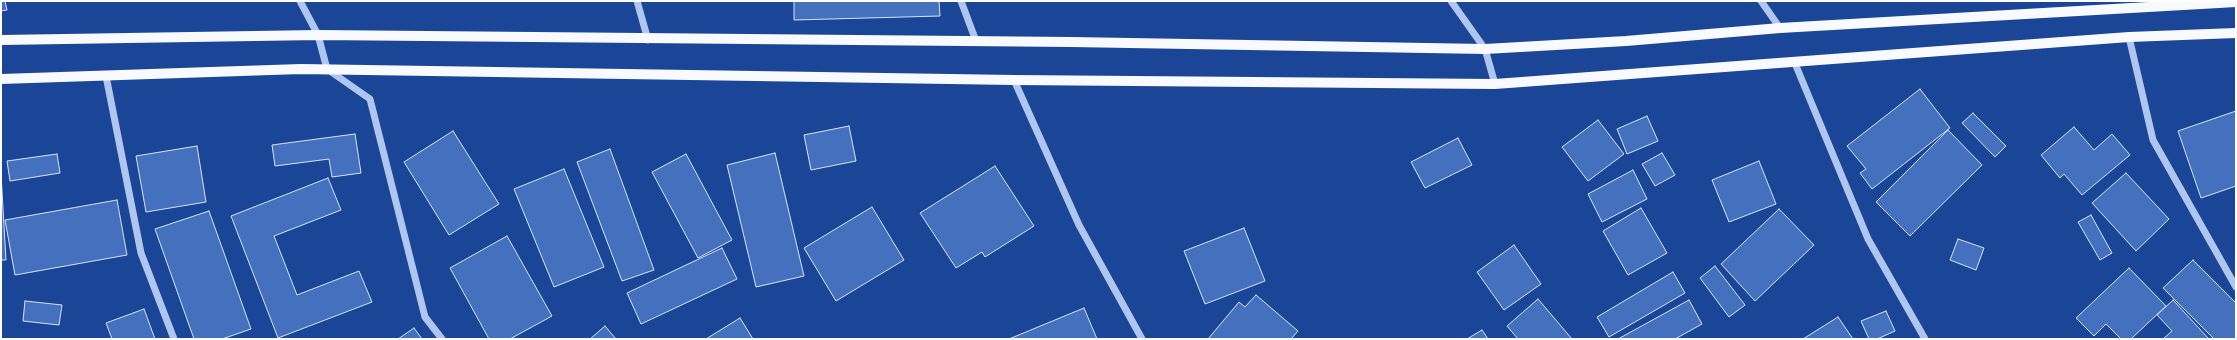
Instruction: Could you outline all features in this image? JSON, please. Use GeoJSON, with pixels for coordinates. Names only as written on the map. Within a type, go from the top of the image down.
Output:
{"type":"FeatureCollection","features":[{"type":"Feature","properties":{"kind":"main road"},"geometry":{"type":"LineString","coordinates":[[1,40],[318,36],[648,40],[976,41],[1485,49],[1626,41],[1780,28],[2236,2]]}},
{"type":"Feature","properties":{"kind":"main road"},"geometry":{"type":"LineString","coordinates":[[1,79],[327,69],[1014,80],[1495,84],[2129,37],[2236,33]]}},
{"type":"Feature","properties":{"kind":"street"},"geometry":{"type":"LineString","coordinates":[[300,1],[318,36],[327,69],[370,99],[426,317],[442,339]]}},
{"type":"Feature","properties":{"kind":"street"},"geometry":{"type":"LineString","coordinates":[[637,1],[648,40]]}},
{"type":"Feature","properties":{"kind":"street"},"geometry":{"type":"LineString","coordinates":[[961,1],[976,41]]}},
{"type":"Feature","properties":{"kind":"street"},"geometry":{"type":"LineString","coordinates":[[1451,1],[1485,49],[1495,84]]}},
{"type":"Feature","properties":{"kind":"street"},"geometry":{"type":"LineString","coordinates":[[1761,1],[1780,28]]}},
{"type":"Feature","properties":{"kind":"street"},"geometry":{"type":"LineString","coordinates":[[2129,37],[2153,140],[2236,287]]}},
{"type":"Feature","properties":{"kind":"street"},"geometry":{"type":"LineString","coordinates":[[1794,61],[1868,239],[1925,339]]}},
{"type":"Feature","properties":{"kind":"street"},"geometry":{"type":"LineString","coordinates":[[106,76],[140,253],[174,339]]}},
{"type":"Feature","properties":{"kind":"street"},"geometry":{"type":"LineString","coordinates":[[1014,80],[1079,225],[1142,339]]}},
{"type":"Feature","properties":{"kind":"building"},"geometry":{"type":"Polygon","coordinates":[[[1,1],[5,1],[7,10],[1,11],[1,1]]]}},
{"type":"Feature","properties":{"kind":"building"},"geometry":{"type":"Polygon","coordinates":[[[794,1],[939,1],[940,16],[794,20],[794,1]]]}},
{"type":"Feature","properties":{"kind":"building"},"geometry":{"type":"Polygon","coordinates":[[[1920,89],[1950,128],[1872,189],[1860,173],[1866,169],[1847,146],[1920,89]]]}},
{"type":"Feature","properties":{"kind":"building"},"geometry":{"type":"Polygon","coordinates":[[[2236,111],[2236,186],[2201,198],[2178,131],[2236,111]]]}},
{"type":"Feature","properties":{"kind":"building"},"geometry":{"type":"Polygon","coordinates":[[[1973,113],[2006,146],[1995,157],[1962,123],[1973,113]]]}},
{"type":"Feature","properties":{"kind":"building"},"geometry":{"type":"Polygon","coordinates":[[[1647,116],[1658,141],[1627,154],[1617,129],[1647,116]]]}},
{"type":"Feature","properties":{"kind":"building"},"geometry":{"type":"Polygon","coordinates":[[[1598,120],[1624,154],[1588,181],[1562,147],[1598,120]]]}},
{"type":"Feature","properties":{"kind":"building"},"geometry":{"type":"Polygon","coordinates":[[[849,126],[856,161],[811,170],[804,135],[849,126]]]}},
{"type":"Feature","properties":{"kind":"building"},"geometry":{"type":"Polygon","coordinates":[[[2074,127],[2094,150],[2112,134],[2130,155],[2082,195],[2064,174],[2060,178],[2041,155],[2074,127]]]}},
{"type":"Feature","properties":{"kind":"building"},"geometry":{"type":"Polygon","coordinates":[[[1948,130],[1982,165],[1910,236],[1876,202],[1948,130]]]}},
{"type":"Feature","properties":{"kind":"building"},"geometry":{"type":"Polygon","coordinates":[[[453,131],[499,204],[449,235],[404,162],[453,131]]]}},
{"type":"Feature","properties":{"kind":"building"},"geometry":{"type":"Polygon","coordinates":[[[355,134],[361,173],[332,177],[329,159],[275,166],[272,145],[355,134]]]}},
{"type":"Feature","properties":{"kind":"building"},"geometry":{"type":"Polygon","coordinates":[[[1458,138],[1472,165],[1425,188],[1411,162],[1458,138]]]}},
{"type":"Feature","properties":{"kind":"building"},"geometry":{"type":"Polygon","coordinates":[[[197,146],[206,202],[146,212],[136,156],[197,146]]]}},
{"type":"Feature","properties":{"kind":"building"},"geometry":{"type":"Polygon","coordinates":[[[610,149],[654,270],[622,281],[577,162],[610,149]]]}},
{"type":"Feature","properties":{"kind":"building"},"geometry":{"type":"Polygon","coordinates":[[[775,153],[804,276],[756,287],[727,165],[775,153]]]}},
{"type":"Feature","properties":{"kind":"building"},"geometry":{"type":"Polygon","coordinates":[[[1662,153],[1675,175],[1655,186],[1642,164],[1662,153]]]}},
{"type":"Feature","properties":{"kind":"building"},"geometry":{"type":"Polygon","coordinates":[[[57,154],[60,173],[10,181],[7,161],[57,154]]]}},
{"type":"Feature","properties":{"kind":"building"},"geometry":{"type":"Polygon","coordinates":[[[686,154],[732,240],[698,258],[652,172],[686,154]]]}},
{"type":"Feature","properties":{"kind":"building"},"geometry":{"type":"Polygon","coordinates":[[[1759,161],[1776,204],[1729,222],[1712,180],[1759,161]]]}},
{"type":"Feature","properties":{"kind":"building"},"geometry":{"type":"Polygon","coordinates":[[[995,166],[1034,226],[985,257],[982,252],[956,268],[920,213],[995,166]]]}},
{"type":"Feature","properties":{"kind":"building"},"geometry":{"type":"Polygon","coordinates":[[[564,169],[604,267],[554,287],[514,189],[564,169]]]}},
{"type":"Feature","properties":{"kind":"building"},"geometry":{"type":"Polygon","coordinates":[[[1633,170],[1647,199],[1602,222],[1588,194],[1633,170]]]}},
{"type":"Feature","properties":{"kind":"building"},"geometry":{"type":"Polygon","coordinates":[[[2126,173],[2169,219],[2136,251],[2092,203],[2126,173]]]}},
{"type":"Feature","properties":{"kind":"building"},"geometry":{"type":"Polygon","coordinates":[[[1,174],[6,260],[1,260],[1,174]]]}},
{"type":"Feature","properties":{"kind":"building"},"geometry":{"type":"Polygon","coordinates":[[[328,178],[341,210],[274,236],[297,295],[359,271],[372,302],[278,338],[231,216],[328,178]]]}},
{"type":"Feature","properties":{"kind":"building"},"geometry":{"type":"Polygon","coordinates":[[[117,200],[127,255],[15,275],[5,220],[117,200]]]}},
{"type":"Feature","properties":{"kind":"building"},"geometry":{"type":"Polygon","coordinates":[[[872,207],[904,260],[836,301],[804,248],[872,207]]]}},
{"type":"Feature","properties":{"kind":"building"},"geometry":{"type":"Polygon","coordinates":[[[1641,208],[1667,253],[1628,275],[1603,231],[1641,208]]]}},
{"type":"Feature","properties":{"kind":"building"},"geometry":{"type":"Polygon","coordinates":[[[1779,209],[1814,245],[1755,301],[1721,264],[1779,209]]]}},
{"type":"Feature","properties":{"kind":"building"},"geometry":{"type":"Polygon","coordinates":[[[209,211],[251,329],[222,339],[194,339],[155,229],[209,211]]]}},
{"type":"Feature","properties":{"kind":"building"},"geometry":{"type":"Polygon","coordinates":[[[2091,215],[2112,253],[2100,260],[2078,222],[2091,215]]]}},
{"type":"Feature","properties":{"kind":"building"},"geometry":{"type":"Polygon","coordinates":[[[1244,228],[1265,281],[1205,304],[1184,251],[1244,228]]]}},
{"type":"Feature","properties":{"kind":"building"},"geometry":{"type":"Polygon","coordinates":[[[507,236],[552,316],[510,339],[489,339],[450,268],[507,236]]]}},
{"type":"Feature","properties":{"kind":"building"},"geometry":{"type":"Polygon","coordinates":[[[1958,239],[1984,248],[1976,270],[1950,260],[1958,239]]]}},
{"type":"Feature","properties":{"kind":"building"},"geometry":{"type":"Polygon","coordinates":[[[1514,245],[1541,284],[1504,310],[1477,272],[1514,245]]]}},
{"type":"Feature","properties":{"kind":"building"},"geometry":{"type":"Polygon","coordinates":[[[722,248],[737,279],[641,324],[627,293],[722,248]]]}},
{"type":"Feature","properties":{"kind":"building"},"geometry":{"type":"Polygon","coordinates":[[[2193,260],[2236,303],[2236,339],[2214,339],[2163,288],[2193,260]]]}},
{"type":"Feature","properties":{"kind":"building"},"geometry":{"type":"Polygon","coordinates":[[[1715,266],[1745,305],[1729,317],[1700,278],[1715,266]]]}},
{"type":"Feature","properties":{"kind":"building"},"geometry":{"type":"Polygon","coordinates":[[[2129,268],[2166,306],[2131,339],[2121,339],[2106,324],[2094,336],[2076,318],[2129,268]]]}},
{"type":"Feature","properties":{"kind":"building"},"geometry":{"type":"Polygon","coordinates":[[[1673,272],[1685,293],[1609,337],[1597,317],[1673,272]]]}},
{"type":"Feature","properties":{"kind":"building"},"geometry":{"type":"Polygon","coordinates":[[[1256,295],[1298,331],[1291,339],[1208,339],[1239,302],[1245,307],[1256,295]]]}},
{"type":"Feature","properties":{"kind":"building"},"geometry":{"type":"Polygon","coordinates":[[[1538,299],[1572,339],[1518,339],[1507,326],[1538,299]]]}},
{"type":"Feature","properties":{"kind":"building"},"geometry":{"type":"Polygon","coordinates":[[[1689,300],[1702,324],[1675,339],[1618,339],[1689,300]]]}},
{"type":"Feature","properties":{"kind":"building"},"geometry":{"type":"Polygon","coordinates":[[[2173,300],[2209,339],[2163,339],[2172,331],[2157,315],[2173,300]]]}},
{"type":"Feature","properties":{"kind":"building"},"geometry":{"type":"Polygon","coordinates":[[[25,301],[62,305],[59,325],[23,321],[25,301]]]}},
{"type":"Feature","properties":{"kind":"building"},"geometry":{"type":"Polygon","coordinates":[[[1084,308],[1097,339],[1009,339],[1084,308]]]}},
{"type":"Feature","properties":{"kind":"building"},"geometry":{"type":"Polygon","coordinates":[[[144,309],[155,339],[112,339],[106,323],[144,309]]]}},
{"type":"Feature","properties":{"kind":"building"},"geometry":{"type":"Polygon","coordinates":[[[1886,311],[1895,331],[1877,339],[1869,339],[1861,321],[1886,311]]]}},
{"type":"Feature","properties":{"kind":"building"},"geometry":{"type":"Polygon","coordinates":[[[1838,317],[1853,339],[1803,339],[1838,317]]]}},
{"type":"Feature","properties":{"kind":"building"},"geometry":{"type":"Polygon","coordinates":[[[740,318],[753,339],[706,339],[740,318]]]}},
{"type":"Feature","properties":{"kind":"building"},"geometry":{"type":"Polygon","coordinates":[[[605,326],[616,339],[590,339],[605,326]]]}},
{"type":"Feature","properties":{"kind":"building"},"geometry":{"type":"Polygon","coordinates":[[[414,328],[422,339],[398,339],[414,328]]]}},
{"type":"Feature","properties":{"kind":"building"},"geometry":{"type":"Polygon","coordinates":[[[1482,330],[1488,339],[1467,339],[1482,330]]]}}]}
